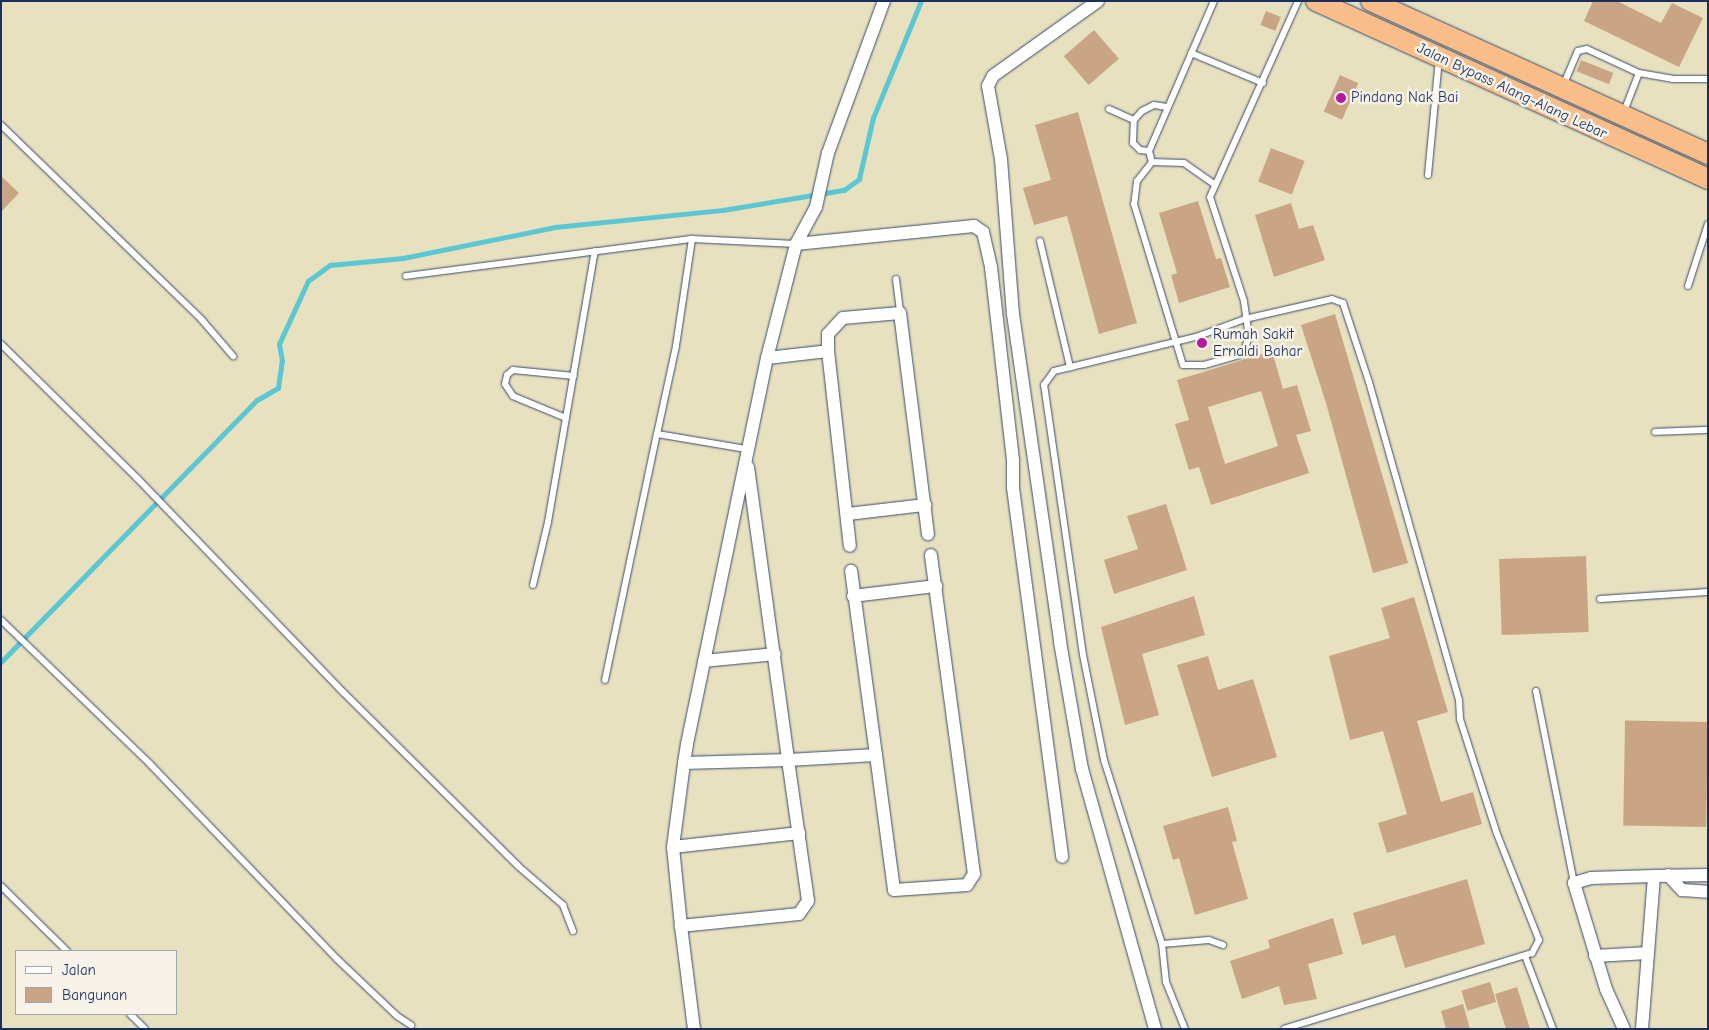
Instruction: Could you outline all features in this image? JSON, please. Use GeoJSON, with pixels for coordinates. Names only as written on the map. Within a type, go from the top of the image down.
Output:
{"type":"FeatureCollection","features":[{"type":"Feature","properties":{"kind":"highway","name":"Jalan Bypass Alang-Alang Lebar"},"geometry":{"type":"LineString","coordinates":[[1316,1],[1708,179]]}},
{"type":"Feature","properties":{"kind":"highway","name":"Jalan Bypass Alang-Alang Lebar"},"geometry":{"type":"LineString","coordinates":[[1371,1],[1397,10],[1622,116],[1708,154]]}},
{"type":"Feature","properties":{"kind":"street"},"geometry":{"type":"LineString","coordinates":[[694,1029],[673,847],[684,763],[746,448],[796,244],[816,207],[828,153],[884,1]]}},
{"type":"Feature","properties":{"kind":"street"},"geometry":{"type":"LineString","coordinates":[[1098,1],[993,76],[988,86],[1001,159],[1013,314],[1080,759],[1155,1029]]}},
{"type":"Feature","properties":{"kind":"street"},"geometry":{"type":"LineString","coordinates":[[796,244],[974,226],[983,232],[990,267],[1013,460],[1013,488],[1062,857]]}},
{"type":"Feature","properties":{"kind":"street"},"geometry":{"type":"LineString","coordinates":[[850,546],[848,514],[828,350],[828,334],[843,318],[900,313],[928,534]]}},
{"type":"Feature","properties":{"kind":"street"},"geometry":{"type":"LineString","coordinates":[[767,358],[828,350]]}},
{"type":"Feature","properties":{"kind":"street"},"geometry":{"type":"LineString","coordinates":[[681,926],[800,914],[808,901],[746,448]]}},
{"type":"Feature","properties":{"kind":"street"},"geometry":{"type":"LineString","coordinates":[[848,514],[925,505]]}},
{"type":"Feature","properties":{"kind":"street"},"geometry":{"type":"LineString","coordinates":[[851,571],[894,890],[967,885],[974,874],[931,555]]}},
{"type":"Feature","properties":{"kind":"street"},"geometry":{"type":"LineString","coordinates":[[853,596],[936,586]]}},
{"type":"Feature","properties":{"kind":"street"},"geometry":{"type":"LineString","coordinates":[[704,661],[775,654]]}},
{"type":"Feature","properties":{"kind":"street"},"geometry":{"type":"LineString","coordinates":[[684,763],[876,755]]}},
{"type":"Feature","properties":{"kind":"street"},"geometry":{"type":"LineString","coordinates":[[673,847],[799,833]]}},
{"type":"Feature","properties":{"kind":"street"},"geometry":{"type":"LineString","coordinates":[[1668,875],[1682,890],[1708,892]]}},
{"type":"Feature","properties":{"kind":"street"},"geometry":{"type":"LineString","coordinates":[[1624,1029],[1595,956],[1574,883],[1591,878],[1708,875]]}},
{"type":"Feature","properties":{"kind":"street"},"geometry":{"type":"LineString","coordinates":[[1642,1029],[1654,876]]}},
{"type":"Feature","properties":{"kind":"street"},"geometry":{"type":"LineString","coordinates":[[1595,956],[1648,953]]}},
{"type":"Feature","properties":{"kind":"lane"},"geometry":{"type":"LineString","coordinates":[[1152,162],[1149,152],[1214,1]]}},
{"type":"Feature","properties":{"kind":"lane"},"geometry":{"type":"LineString","coordinates":[[1152,162],[1137,180],[1134,204],[1182,365],[1204,365],[1243,354],[1249,337],[1244,301],[1210,197],[1264,83],[1298,1]]}},
{"type":"Feature","properties":{"kind":"lane"},"geometry":{"type":"LineString","coordinates":[[1562,88],[1578,51],[1587,49],[1638,73],[1673,79],[1708,79]]}},
{"type":"Feature","properties":{"kind":"lane"},"geometry":{"type":"LineString","coordinates":[[1191,53],[1264,83]]}},
{"type":"Feature","properties":{"kind":"lane"},"geometry":{"type":"LineString","coordinates":[[1428,175],[1439,58]]}},
{"type":"Feature","properties":{"kind":"lane"},"geometry":{"type":"LineString","coordinates":[[1622,116],[1638,73]]}},
{"type":"Feature","properties":{"kind":"lane"},"geometry":{"type":"LineString","coordinates":[[1149,152],[1140,150],[1133,143],[1134,120],[1142,111],[1154,105],[1167,107]]}},
{"type":"Feature","properties":{"kind":"lane"},"geometry":{"type":"LineString","coordinates":[[1109,108],[1134,120]]}},
{"type":"Feature","properties":{"kind":"lane"},"geometry":{"type":"LineString","coordinates":[[1,125],[202,320],[233,356]]}},
{"type":"Feature","properties":{"kind":"lane"},"geometry":{"type":"LineString","coordinates":[[1152,162],[1184,163],[1215,185]]}},
{"type":"Feature","properties":{"kind":"lane"},"geometry":{"type":"LineString","coordinates":[[1688,286],[1708,224]]}},
{"type":"Feature","properties":{"kind":"lane"},"geometry":{"type":"LineString","coordinates":[[605,680],[676,346],[692,238]]}},
{"type":"Feature","properties":{"kind":"lane"},"geometry":{"type":"LineString","coordinates":[[406,276],[692,238],[796,244]]}},
{"type":"Feature","properties":{"kind":"lane"},"geometry":{"type":"LineString","coordinates":[[1040,241],[1070,367]]}},
{"type":"Feature","properties":{"kind":"lane"},"geometry":{"type":"LineString","coordinates":[[533,585],[548,522],[595,251]]}},
{"type":"Feature","properties":{"kind":"lane"},"geometry":{"type":"LineString","coordinates":[[896,279],[900,313]]}},
{"type":"Feature","properties":{"kind":"lane"},"geometry":{"type":"LineString","coordinates":[[1185,1029],[1166,982],[1162,944],[1104,760],[1083,655],[1044,385],[1054,371],[1176,341],[1245,319],[1332,299],[1343,303],[1424,575],[1459,700],[1460,719],[1497,834],[1539,940],[1532,954],[1284,1029]]}},
{"type":"Feature","properties":{"kind":"lane"},"geometry":{"type":"LineString","coordinates":[[1,344],[137,478],[518,866],[563,905],[573,931]]}},
{"type":"Feature","properties":{"kind":"lane"},"geometry":{"type":"LineString","coordinates":[[566,418],[513,396],[505,384],[507,375],[512,370],[574,376]]}},
{"type":"Feature","properties":{"kind":"lane"},"geometry":{"type":"LineString","coordinates":[[1655,432],[1708,430]]}},
{"type":"Feature","properties":{"kind":"lane"},"geometry":{"type":"LineString","coordinates":[[657,434],[746,448]]}},
{"type":"Feature","properties":{"kind":"lane"},"geometry":{"type":"LineString","coordinates":[[1600,599],[1708,592]]}},
{"type":"Feature","properties":{"kind":"lane"},"geometry":{"type":"LineString","coordinates":[[1,620],[150,764],[337,959],[397,1016],[411,1025]]}},
{"type":"Feature","properties":{"kind":"lane"},"geometry":{"type":"LineString","coordinates":[[1536,690],[1574,883]]}},
{"type":"Feature","properties":{"kind":"lane"},"geometry":{"type":"LineString","coordinates":[[1,886],[66,950]]}},
{"type":"Feature","properties":{"kind":"lane"},"geometry":{"type":"LineString","coordinates":[[1162,944],[1209,940],[1224,945]]}},
{"type":"Feature","properties":{"kind":"lane"},"geometry":{"type":"LineString","coordinates":[[1525,956],[1553,1029]]}},
{"type":"Feature","properties":{"kind":"lane"},"geometry":{"type":"LineString","coordinates":[[131,1015],[145,1029]]}},
{"type":"Feature","properties":{"kind":"building"},"geometry":{"type":"Polygon","coordinates":[[[1593,1],[1617,1],[1661,23],[1672,3],[1703,18],[1679,67],[1584,21],[1593,1]]]}},
{"type":"Feature","properties":{"kind":"building"},"geometry":{"type":"Polygon","coordinates":[[[1266,11],[1281,17],[1275,31],[1260,25],[1266,11]]]}},
{"type":"Feature","properties":{"kind":"building"},"geometry":{"type":"Polygon","coordinates":[[[1094,30],[1119,59],[1089,85],[1064,56],[1094,30]]]}},
{"type":"Feature","properties":{"kind":"building"},"geometry":{"type":"Polygon","coordinates":[[[1581,60],[1613,73],[1609,84],[1577,71],[1581,60]]]}},
{"type":"Feature","properties":{"kind":"building","name":"Pindang Nak Bai"},"geometry":{"type":"Polygon","coordinates":[[[1340,75],[1358,83],[1342,120],[1324,112],[1340,75]]]}},
{"type":"Feature","properties":{"kind":"building"},"geometry":{"type":"Polygon","coordinates":[[[1078,112],[1137,323],[1099,334],[1067,216],[1034,225],[1023,188],[1051,180],[1035,125],[1078,112]]]}},
{"type":"Feature","properties":{"kind":"building"},"geometry":{"type":"Polygon","coordinates":[[[1271,148],[1305,161],[1292,195],[1258,182],[1271,148]]]}},
{"type":"Feature","properties":{"kind":"building"},"geometry":{"type":"Polygon","coordinates":[[[1,176],[19,193],[1,212],[1,176]]]}},
{"type":"Feature","properties":{"kind":"building"},"geometry":{"type":"Polygon","coordinates":[[[1198,201],[1216,259],[1221,258],[1230,287],[1179,303],[1171,275],[1177,273],[1159,213],[1198,201]]]}},
{"type":"Feature","properties":{"kind":"building"},"geometry":{"type":"Polygon","coordinates":[[[1291,203],[1299,229],[1313,225],[1325,260],[1274,277],[1255,215],[1291,203]]]}},
{"type":"Feature","properties":{"kind":"building"},"geometry":{"type":"Polygon","coordinates":[[[1335,314],[1408,563],[1373,573],[1326,403],[1301,325],[1335,314]]]}},
{"type":"Feature","properties":{"kind":"building"},"geometry":{"type":"Polygon","coordinates":[[[1272,351],[1283,389],[1297,385],[1311,431],[1296,435],[1309,473],[1211,505],[1199,467],[1189,470],[1175,424],[1189,420],[1177,380],[1272,351]],[[1261,391],[1208,407],[1225,464],[1278,446],[1261,391]]]}},
{"type":"Feature","properties":{"kind":"building"},"geometry":{"type":"Polygon","coordinates":[[[1166,504],[1187,570],[1114,594],[1104,560],[1138,549],[1127,516],[1166,504]]]}},
{"type":"Feature","properties":{"kind":"building"},"geometry":{"type":"Polygon","coordinates":[[[1586,556],[1589,632],[1502,635],[1499,559],[1586,556]]]}},
{"type":"Feature","properties":{"kind":"building"},"geometry":{"type":"Polygon","coordinates":[[[1194,596],[1205,635],[1142,654],[1159,715],[1125,725],[1101,627],[1194,596]]]}},
{"type":"Feature","properties":{"kind":"building"},"geometry":{"type":"Polygon","coordinates":[[[1414,597],[1448,712],[1417,721],[1431,769],[1441,802],[1473,792],[1482,824],[1387,853],[1378,823],[1407,814],[1383,731],[1350,740],[1329,656],[1390,638],[1381,608],[1414,597]]]}},
{"type":"Feature","properties":{"kind":"building"},"geometry":{"type":"Polygon","coordinates":[[[1208,656],[1218,690],[1253,679],[1277,757],[1212,777],[1177,665],[1208,656]]]}},
{"type":"Feature","properties":{"kind":"building"},"geometry":{"type":"Polygon","coordinates":[[[1625,721],[1708,722],[1706,827],[1623,826],[1625,721]]]}},
{"type":"Feature","properties":{"kind":"building"},"geometry":{"type":"Polygon","coordinates":[[[1228,807],[1237,841],[1232,842],[1248,899],[1195,915],[1179,858],[1173,860],[1163,826],[1228,807]]]}},
{"type":"Feature","properties":{"kind":"building"},"geometry":{"type":"Polygon","coordinates":[[[1467,879],[1485,944],[1405,968],[1395,935],[1362,945],[1353,913],[1467,879]]]}},
{"type":"Feature","properties":{"kind":"building"},"geometry":{"type":"Polygon","coordinates":[[[1333,918],[1343,954],[1308,964],[1317,999],[1284,1005],[1279,986],[1242,999],[1230,961],[1270,948],[1268,940],[1333,918]]]}},
{"type":"Feature","properties":{"kind":"building"},"geometry":{"type":"Polygon","coordinates":[[[1490,982],[1496,1002],[1467,1011],[1461,991],[1490,982]]]}},
{"type":"Feature","properties":{"kind":"building"},"geometry":{"type":"Polygon","coordinates":[[[1517,987],[1530,1029],[1506,1029],[1495,994],[1517,987]]]}},
{"type":"Feature","properties":{"kind":"building"},"geometry":{"type":"Polygon","coordinates":[[[1463,1004],[1470,1029],[1446,1029],[1441,1011],[1463,1004]]]}},
{"type":"Feature","properties":{"kind":"waterway"},"geometry":{"type":"LineString","coordinates":[[1,662],[257,400],[278,388],[282,361],[279,344],[308,281],[330,265],[403,258],[555,227],[723,210],[844,190],[859,179],[873,118],[921,1]]}},
{"type":"Feature","properties":{"kind":"place","name":"Pindang Nak Bai"},"geometry":{"type":"Point","coordinates":[1341,98]}},
{"type":"Feature","properties":{"kind":"place","name":"Rumah Sakit Ernaldi Bahar"},"geometry":{"type":"Point","coordinates":[1202,343]}}]}
